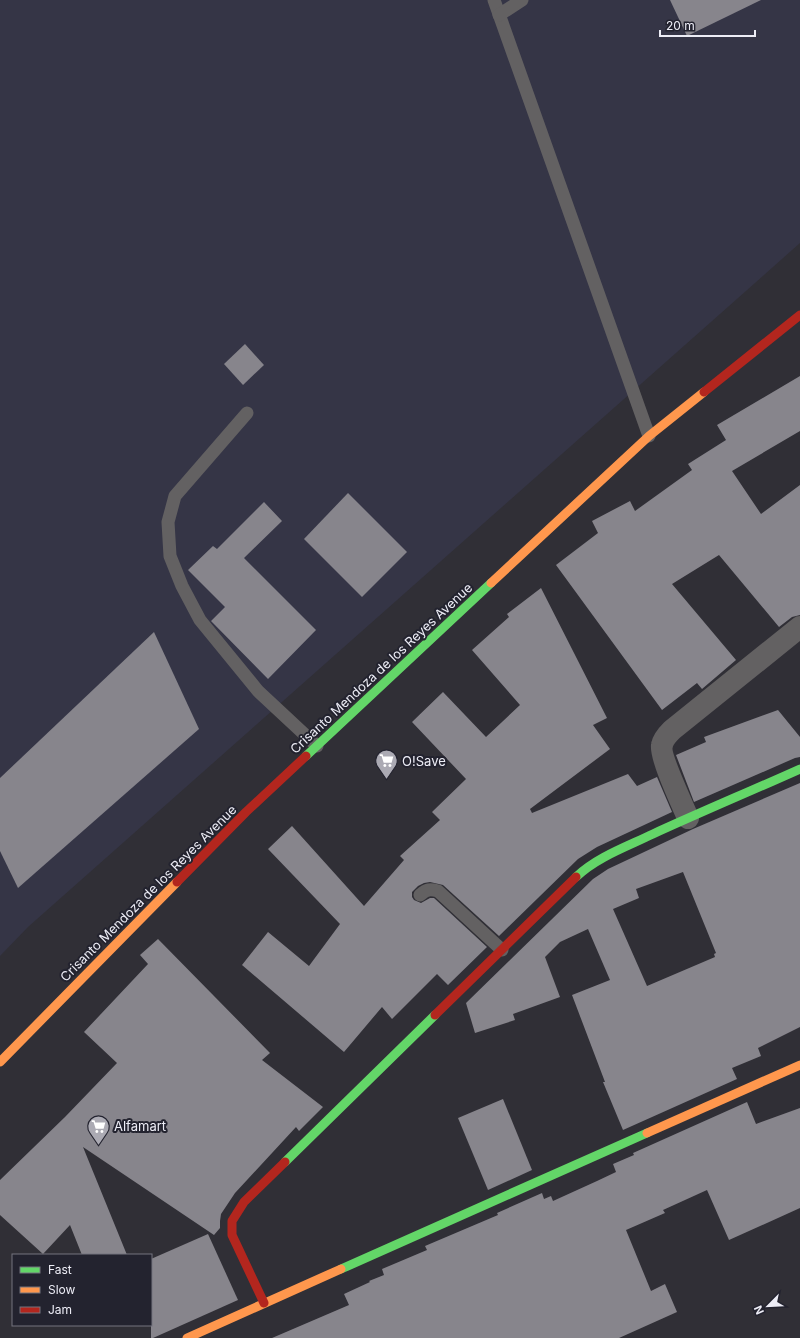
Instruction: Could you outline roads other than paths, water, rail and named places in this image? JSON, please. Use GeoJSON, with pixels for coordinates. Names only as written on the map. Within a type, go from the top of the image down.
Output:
{"type":"FeatureCollection","features":[{"type":"Feature","properties":{"kind":"street","name":"Crisanto Mendoza de los Reyes Avenue"},"geometry":{"type":"LineString","coordinates":[[0,1062],[246,812],[649,436],[800,315]]}},
{"type":"Feature","properties":{"kind":"street"},"geometry":{"type":"LineString","coordinates":[[688,818],[664,758],[661,746],[665,738],[672,730],[800,627]]}},
{"type":"Feature","properties":{"kind":"street"},"geometry":{"type":"LineString","coordinates":[[264,1303],[232,1235],[232,1221],[244,1202],[585,869],[602,858],[688,818],[800,769]]}},
{"type":"Feature","properties":{"kind":"street"},"geometry":{"type":"LineString","coordinates":[[187,1338],[800,1065]]}},
{"type":"Feature","properties":{"kind":"lane"},"geometry":{"type":"LineString","coordinates":[[494,0],[649,436]]}},
{"type":"Feature","properties":{"kind":"lane"},"geometry":{"type":"LineString","coordinates":[[499,15],[522,0]]}},
{"type":"Feature","properties":{"kind":"lane"},"geometry":{"type":"LineString","coordinates":[[247,413],[175,496],[168,522],[170,556],[182,586],[200,620],[258,692],[317,746]]}},
{"type":"Feature","properties":{"kind":"lane"},"geometry":{"type":"LineString","coordinates":[[420,895],[426,890],[438,891],[502,950]]}},
{"type":"Feature","properties":{"kind":"place","name":"O!Save"},"geometry":{"type":"Point","coordinates":[386,780]}},
{"type":"Feature","properties":{"kind":"place","name":"Alfamart"},"geometry":{"type":"Point","coordinates":[99,1146]}}]}
